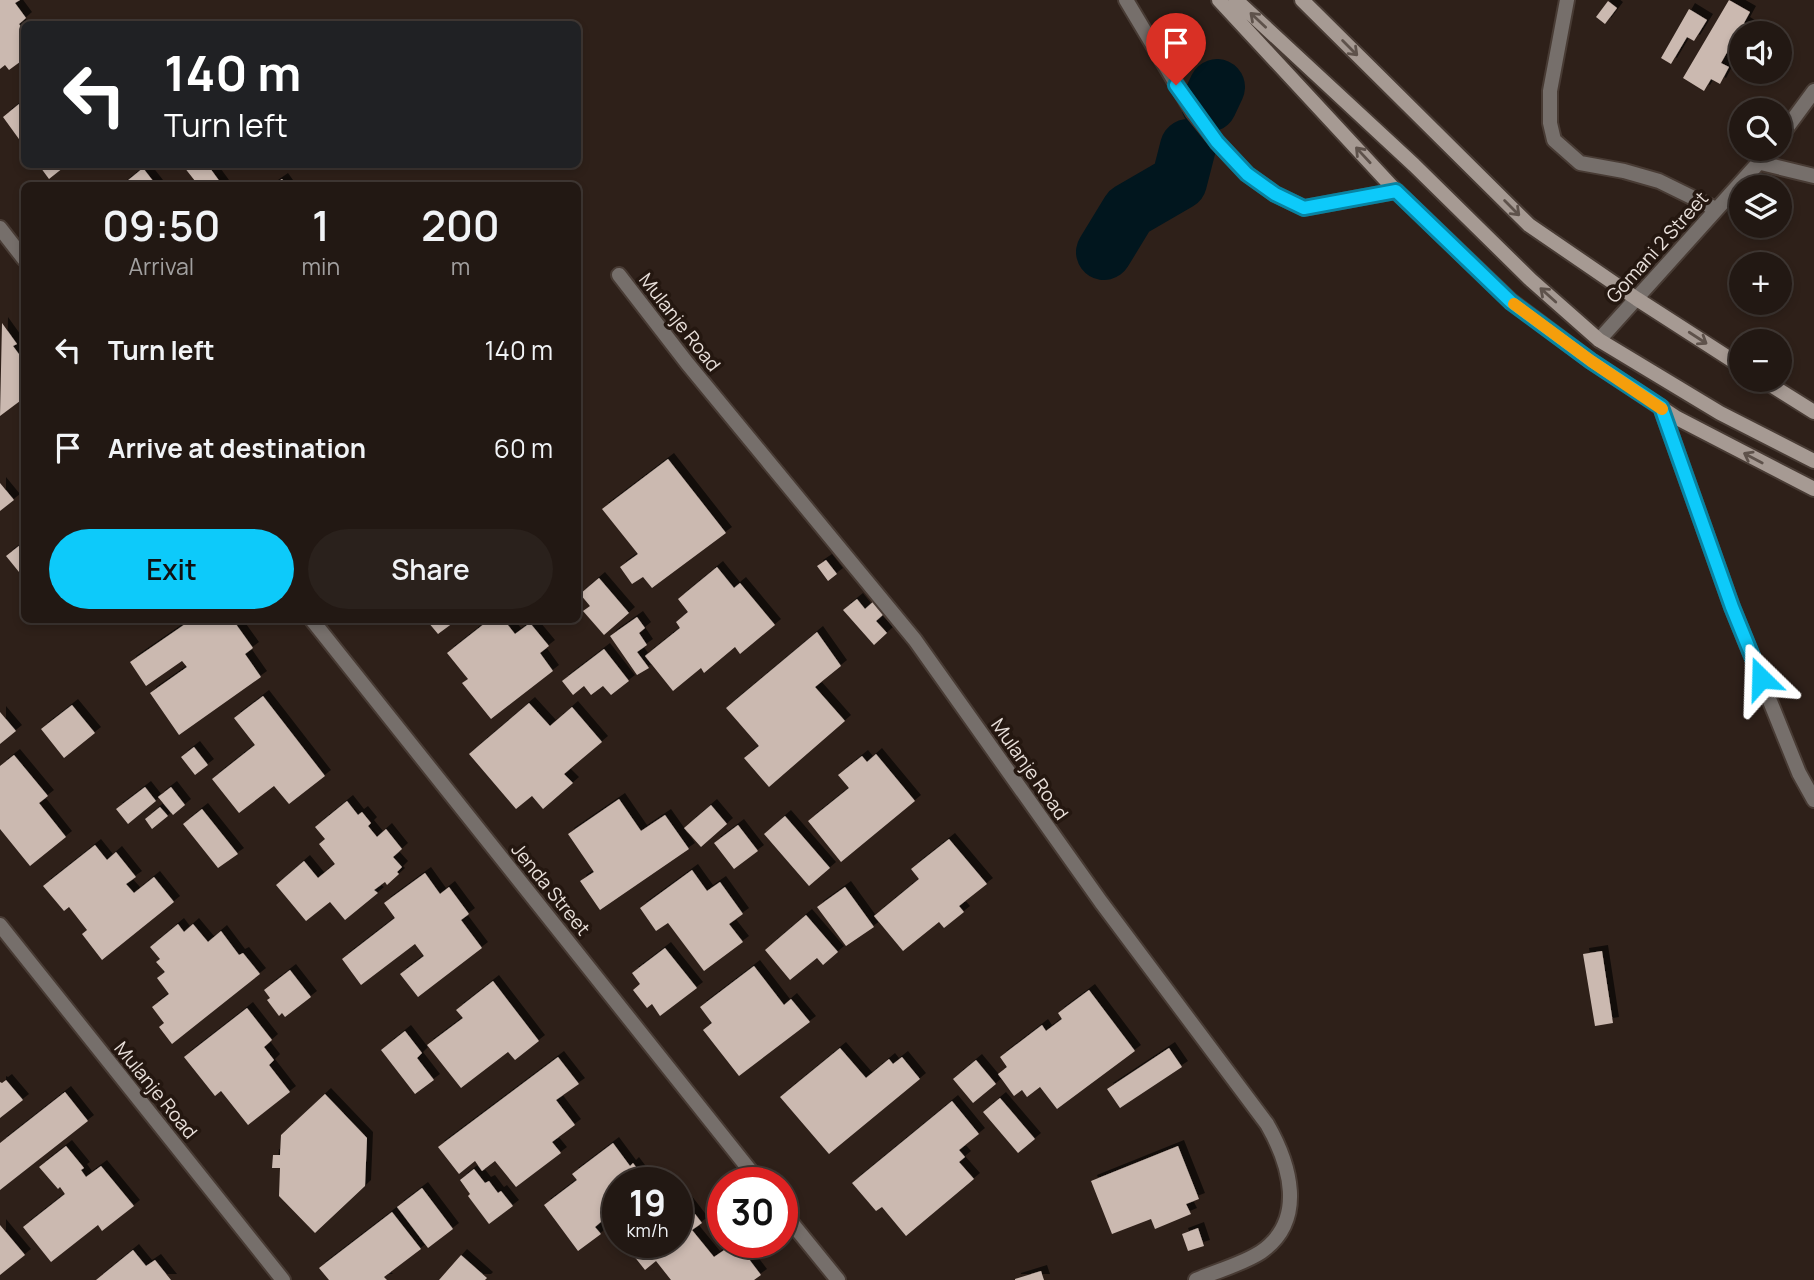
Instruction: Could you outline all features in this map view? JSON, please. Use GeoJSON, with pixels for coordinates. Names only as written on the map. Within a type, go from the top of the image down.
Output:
{"type":"FeatureCollection","features":[{"type":"Feature","properties":{"kind":"main road"},"geometry":{"type":"LineString","coordinates":[[1219,0],[1396,191],[1511,302],[1591,361],[1677,418],[1814,489]]}},
{"type":"Feature","properties":{"kind":"main road"},"geometry":{"type":"LineString","coordinates":[[1236,0],[1599,340],[1720,414],[1814,461]]}},
{"type":"Feature","properties":{"kind":"main road"},"geometry":{"type":"LineString","coordinates":[[1302,0],[1529,225],[1729,358]]}},
{"type":"Feature","properties":{"kind":"main road"},"geometry":{"type":"LineString","coordinates":[[1782,392],[1814,412]]}},
{"type":"Feature","properties":{"kind":"street"},"geometry":{"type":"LineString","coordinates":[[1126,0],[1193,111],[1247,174],[1275,194],[1304,208],[1396,191]]}},
{"type":"Feature","properties":{"kind":"street"},"geometry":{"type":"LineString","coordinates":[[1567,0],[1549,91],[1550,123],[1554,140],[1580,163],[1659,181],[1716,209]]}},
{"type":"Feature","properties":{"kind":"street"},"geometry":{"type":"LineString","coordinates":[[1792,121],[1814,91]]}},
{"type":"Feature","properties":{"kind":"street"},"geometry":{"type":"LineString","coordinates":[[1761,163],[1814,176]]}},
{"type":"Feature","properties":{"kind":"street","name":"Gomani 2 Street"},"geometry":{"type":"LineString","coordinates":[[1599,340],[1716,209],[1761,163]]}},
{"type":"Feature","properties":{"kind":"street"},"geometry":{"type":"LineString","coordinates":[[0,228],[21,254]]}},
{"type":"Feature","properties":{"kind":"street","name":"Mulanje Road"},"geometry":{"type":"LineString","coordinates":[[619,275],[687,363],[915,640],[1101,902],[1267,1124],[1281,1148],[1288,1170],[1291,1197],[1285,1226],[1274,1241],[1260,1253],[1196,1280]]}},
{"type":"Feature","properties":{"kind":"street"},"geometry":{"type":"LineString","coordinates":[[1661,407],[1732,607],[1800,774],[1814,800]]}},
{"type":"Feature","properties":{"kind":"street","name":"Jenda Street"},"geometry":{"type":"LineString","coordinates":[[314,623],[747,1167]]}},
{"type":"Feature","properties":{"kind":"street","name":"Mulanje Road"},"geometry":{"type":"LineString","coordinates":[[0,925],[283,1280]]}},
{"type":"Feature","properties":{"kind":"street"},"geometry":{"type":"LineString","coordinates":[[798,1230],[838,1280]]}},
{"type":"Feature","properties":{"kind":"building"},"geometry":{"type":"Polygon","coordinates":[[[0,0],[20,0],[15,3],[26,18],[19,24],[21,61],[9,70],[5,65],[0,69],[0,0]]]}},
{"type":"Feature","properties":{"kind":"building"},"geometry":{"type":"Polygon","coordinates":[[[1729,0],[1750,12],[1745,21],[1729,21],[1729,49],[1721,63],[1729,67],[1720,84],[1711,79],[1704,91],[1683,78],[1729,0]]]}},
{"type":"Feature","properties":{"kind":"building"},"geometry":{"type":"Polygon","coordinates":[[[1608,1],[1617,8],[1605,24],[1596,17],[1608,1]]]}},
{"type":"Feature","properties":{"kind":"building"},"geometry":{"type":"Polygon","coordinates":[[[1689,9],[1707,20],[1694,41],[1687,37],[1671,64],[1661,58],[1689,9]]]}},
{"type":"Feature","properties":{"kind":"building"},"geometry":{"type":"Polygon","coordinates":[[[21,102],[21,142],[3,117],[21,102]]]}},
{"type":"Feature","properties":{"kind":"building"},"geometry":{"type":"Polygon","coordinates":[[[41,168],[63,168],[49,179],[41,168]]]}},
{"type":"Feature","properties":{"kind":"building"},"geometry":{"type":"Polygon","coordinates":[[[143,168],[154,182],[126,182],[143,168]]]}},
{"type":"Feature","properties":{"kind":"building"},"geometry":{"type":"Polygon","coordinates":[[[185,168],[210,168],[220,182],[196,182],[185,168]]]}},
{"type":"Feature","properties":{"kind":"building"},"geometry":{"type":"Polygon","coordinates":[[[2,323],[17,344],[13,346],[21,357],[21,400],[0,416],[2,323]]]}},
{"type":"Feature","properties":{"kind":"building"},"geometry":{"type":"Polygon","coordinates":[[[668,459],[726,533],[652,588],[643,577],[632,584],[620,567],[638,554],[602,509],[668,459]]]}},
{"type":"Feature","properties":{"kind":"building"},"geometry":{"type":"Polygon","coordinates":[[[0,483],[14,500],[0,511],[0,483]]]}},
{"type":"Feature","properties":{"kind":"building"},"geometry":{"type":"Polygon","coordinates":[[[21,544],[21,570],[19,572],[6,556],[21,544]]]}},
{"type":"Feature","properties":{"kind":"building"},"geometry":{"type":"Polygon","coordinates":[[[826,560],[837,574],[828,581],[817,566],[826,560]]]}},
{"type":"Feature","properties":{"kind":"building"},"geometry":{"type":"Polygon","coordinates":[[[717,567],[734,588],[740,583],[775,625],[740,654],[735,647],[704,673],[701,668],[673,691],[645,656],[680,628],[676,622],[688,612],[678,599],[717,567]]]}},
{"type":"Feature","properties":{"kind":"building"},"geometry":{"type":"Polygon","coordinates":[[[599,578],[629,613],[604,635],[583,611],[590,606],[581,593],[599,578]]]}},
{"type":"Feature","properties":{"kind":"building"},"geometry":{"type":"Polygon","coordinates":[[[857,599],[865,609],[874,601],[885,613],[876,621],[887,633],[874,645],[843,610],[857,599]]]}},
{"type":"Feature","properties":{"kind":"building"},"geometry":{"type":"Polygon","coordinates":[[[637,617],[645,628],[639,633],[647,645],[637,652],[649,668],[637,675],[610,636],[637,617]]]}},
{"type":"Feature","properties":{"kind":"building"},"geometry":{"type":"Polygon","coordinates":[[[187,623],[235,623],[253,648],[245,654],[261,677],[179,735],[150,693],[187,667],[182,661],[146,686],[130,662],[187,623]]]}},
{"type":"Feature","properties":{"kind":"building"},"geometry":{"type":"Polygon","coordinates":[[[429,623],[453,623],[438,634],[429,623]]]}},
{"type":"Feature","properties":{"kind":"building"},"geometry":{"type":"Polygon","coordinates":[[[485,623],[506,623],[515,634],[530,623],[549,646],[540,653],[553,671],[491,719],[462,683],[468,679],[447,653],[485,623]]]}},
{"type":"Feature","properties":{"kind":"building"},"geometry":{"type":"Polygon","coordinates":[[[817,632],[841,666],[815,687],[845,721],[769,787],[744,758],[759,746],[726,708],[817,632]]]}},
{"type":"Feature","properties":{"kind":"building"},"geometry":{"type":"Polygon","coordinates":[[[604,649],[629,681],[611,695],[603,686],[591,695],[584,686],[573,695],[562,681],[604,649]]]}},
{"type":"Feature","properties":{"kind":"building"},"geometry":{"type":"Polygon","coordinates":[[[263,696],[325,776],[289,804],[274,786],[239,813],[212,779],[255,745],[234,718],[263,696]]]}},
{"type":"Feature","properties":{"kind":"building"},"geometry":{"type":"Polygon","coordinates":[[[529,703],[550,726],[572,707],[602,742],[564,774],[573,783],[543,809],[532,796],[516,809],[469,754],[529,703]]]}},
{"type":"Feature","properties":{"kind":"building"},"geometry":{"type":"Polygon","coordinates":[[[72,705],[95,733],[64,758],[41,729],[72,705]]]}},
{"type":"Feature","properties":{"kind":"building"},"geometry":{"type":"Polygon","coordinates":[[[0,712],[16,731],[0,744],[0,712]]]}},
{"type":"Feature","properties":{"kind":"building"},"geometry":{"type":"Polygon","coordinates":[[[194,747],[208,765],[195,775],[181,757],[194,747]]]}},
{"type":"Feature","properties":{"kind":"building"},"geometry":{"type":"Polygon","coordinates":[[[876,754],[915,801],[841,862],[808,821],[849,788],[838,775],[862,756],[867,762],[876,754]]]}},
{"type":"Feature","properties":{"kind":"building"},"geometry":{"type":"Polygon","coordinates":[[[14,755],[48,796],[39,803],[66,837],[30,866],[0,829],[0,766],[14,755]]]}},
{"type":"Feature","properties":{"kind":"building"},"geometry":{"type":"Polygon","coordinates":[[[145,787],[156,801],[128,824],[116,809],[145,787]]]}},
{"type":"Feature","properties":{"kind":"building"},"geometry":{"type":"Polygon","coordinates":[[[171,787],[185,805],[173,815],[158,797],[171,787]]]}},
{"type":"Feature","properties":{"kind":"building"},"geometry":{"type":"Polygon","coordinates":[[[619,799],[641,831],[665,815],[689,849],[600,910],[580,881],[594,872],[568,834],[619,799]]]}},
{"type":"Feature","properties":{"kind":"building"},"geometry":{"type":"Polygon","coordinates":[[[347,801],[358,815],[362,812],[377,837],[386,829],[402,849],[393,857],[402,867],[397,872],[399,874],[387,885],[385,882],[374,890],[378,893],[345,920],[330,902],[306,921],[276,885],[304,861],[318,878],[335,864],[319,844],[325,839],[315,827],[347,801]]]}},
{"type":"Feature","properties":{"kind":"building"},"geometry":{"type":"Polygon","coordinates":[[[711,805],[727,824],[701,847],[684,828],[711,805]]]}},
{"type":"Feature","properties":{"kind":"building"},"geometry":{"type":"Polygon","coordinates":[[[160,807],[168,816],[152,829],[145,819],[160,807]]]}},
{"type":"Feature","properties":{"kind":"building"},"geometry":{"type":"Polygon","coordinates":[[[202,809],[238,854],[218,868],[183,824],[202,809]]]}},
{"type":"Feature","properties":{"kind":"building"},"geometry":{"type":"Polygon","coordinates":[[[785,816],[830,868],[809,886],[764,834],[785,816]]]}},
{"type":"Feature","properties":{"kind":"building"},"geometry":{"type":"Polygon","coordinates":[[[738,825],[758,851],[734,869],[714,843],[738,825]]]}},
{"type":"Feature","properties":{"kind":"building"},"geometry":{"type":"Polygon","coordinates":[[[949,839],[987,884],[959,906],[964,912],[944,928],[939,922],[903,951],[874,916],[919,879],[911,869],[949,839]]]}},
{"type":"Feature","properties":{"kind":"building"},"geometry":{"type":"Polygon","coordinates":[[[95,845],[107,860],[116,852],[136,877],[126,884],[134,893],[154,877],[174,902],[102,960],[82,934],[87,930],[69,907],[64,911],[43,886],[95,845]]]}},
{"type":"Feature","properties":{"kind":"building"},"geometry":{"type":"Polygon","coordinates":[[[692,870],[707,891],[720,882],[743,914],[729,924],[743,942],[704,971],[668,923],[656,931],[640,908],[692,870]]]}},
{"type":"Feature","properties":{"kind":"building"},"geometry":{"type":"Polygon","coordinates":[[[425,873],[440,894],[449,887],[469,914],[461,920],[482,948],[418,997],[400,974],[424,956],[415,944],[361,985],[342,959],[395,918],[384,903],[425,873]]]}},
{"type":"Feature","properties":{"kind":"building"},"geometry":{"type":"Polygon","coordinates":[[[845,887],[874,927],[846,946],[817,907],[845,887]]]}},
{"type":"Feature","properties":{"kind":"building"},"geometry":{"type":"Polygon","coordinates":[[[806,915],[838,952],[823,965],[817,958],[790,980],[765,950],[806,915]]]}},
{"type":"Feature","properties":{"kind":"building"},"geometry":{"type":"Polygon","coordinates":[[[178,924],[184,932],[193,924],[208,942],[221,931],[239,955],[243,953],[260,974],[172,1044],[159,1027],[164,1023],[152,1007],[169,994],[157,978],[165,972],[156,962],[160,959],[150,947],[178,924]]]}},
{"type":"Feature","properties":{"kind":"building"},"geometry":{"type":"Polygon","coordinates":[[[665,948],[697,988],[660,1016],[652,1004],[647,1008],[633,990],[640,984],[632,973],[665,948]]]}},
{"type":"Feature","properties":{"kind":"building"},"geometry":{"type":"Polygon","coordinates":[[[1602,951],[1613,1023],[1595,1026],[1583,954],[1602,951]]]}},
{"type":"Feature","properties":{"kind":"building"},"geometry":{"type":"Polygon","coordinates":[[[754,966],[784,1005],[791,999],[810,1022],[739,1076],[703,1030],[712,1023],[700,1007],[754,966]]]}},
{"type":"Feature","properties":{"kind":"building"},"geometry":{"type":"Polygon","coordinates":[[[290,970],[311,997],[285,1017],[282,1013],[279,1016],[267,1000],[270,998],[264,990],[290,970]]]}},
{"type":"Feature","properties":{"kind":"building"},"geometry":{"type":"Polygon","coordinates":[[[493,981],[539,1041],[515,1060],[508,1052],[461,1088],[427,1045],[463,1018],[456,1010],[493,981]]]}},
{"type":"Feature","properties":{"kind":"building"},"geometry":{"type":"Polygon","coordinates":[[[1089,990],[1135,1051],[1057,1109],[1040,1087],[1027,1097],[1022,1090],[1014,1096],[998,1074],[1007,1067],[1000,1057],[1042,1025],[1046,1031],[1062,1019],[1058,1013],[1089,990]]]}},
{"type":"Feature","properties":{"kind":"building"},"geometry":{"type":"Polygon","coordinates":[[[247,1008],[272,1040],[264,1047],[274,1060],[269,1065],[290,1092],[248,1125],[221,1091],[215,1096],[184,1057],[247,1008]]]}},
{"type":"Feature","properties":{"kind":"building"},"geometry":{"type":"Polygon","coordinates":[[[405,1031],[422,1053],[417,1058],[434,1080],[415,1094],[381,1050],[405,1031]]]}},
{"type":"Feature","properties":{"kind":"building"},"geometry":{"type":"Polygon","coordinates":[[[840,1048],[866,1078],[889,1059],[893,1064],[902,1057],[920,1079],[829,1154],[780,1097],[840,1048]]]}},
{"type":"Feature","properties":{"kind":"building"},"geometry":{"type":"Polygon","coordinates":[[[1169,1048],[1182,1067],[1120,1108],[1107,1089],[1169,1048]]]}},
{"type":"Feature","properties":{"kind":"building"},"geometry":{"type":"Polygon","coordinates":[[[558,1057],[579,1084],[556,1100],[575,1125],[552,1142],[561,1153],[516,1187],[495,1161],[482,1171],[475,1161],[459,1174],[438,1147],[558,1057]]]}},
{"type":"Feature","properties":{"kind":"building"},"geometry":{"type":"Polygon","coordinates":[[[976,1060],[996,1084],[973,1103],[953,1079],[976,1060]]]}},
{"type":"Feature","properties":{"kind":"building"},"geometry":{"type":"Polygon","coordinates":[[[6,1080],[23,1100],[0,1118],[0,1082],[6,1080]]]}},
{"type":"Feature","properties":{"kind":"building"},"geometry":{"type":"Polygon","coordinates":[[[65,1092],[88,1121],[0,1190],[0,1143],[65,1092]]]}},
{"type":"Feature","properties":{"kind":"building"},"geometry":{"type":"Polygon","coordinates":[[[325,1094],[367,1138],[365,1186],[315,1233],[279,1196],[280,1168],[272,1168],[273,1155],[280,1155],[281,1135],[325,1094]]]}},
{"type":"Feature","properties":{"kind":"building"},"geometry":{"type":"Polygon","coordinates":[[[1000,1098],[1035,1139],[1018,1153],[983,1112],[1000,1098]]]}},
{"type":"Feature","properties":{"kind":"building"},"geometry":{"type":"Polygon","coordinates":[[[952,1101],[979,1134],[959,1150],[965,1157],[959,1162],[974,1179],[906,1236],[882,1207],[876,1211],[852,1183],[952,1101]]]}},
{"type":"Feature","properties":{"kind":"building"},"geometry":{"type":"Polygon","coordinates":[[[613,1143],[630,1166],[633,1163],[636,1167],[602,1167],[602,1221],[595,1227],[601,1234],[578,1251],[544,1205],[577,1180],[572,1174],[613,1143]]]}},
{"type":"Feature","properties":{"kind":"building"},"geometry":{"type":"Polygon","coordinates":[[[66,1146],[84,1168],[81,1170],[86,1177],[101,1166],[134,1206],[102,1231],[98,1225],[51,1262],[23,1227],[65,1194],[39,1167],[66,1146]]]}},
{"type":"Feature","properties":{"kind":"building"},"geometry":{"type":"Polygon","coordinates":[[[1178,1146],[1199,1199],[1186,1204],[1191,1214],[1155,1229],[1151,1219],[1112,1234],[1091,1181],[1178,1146]]]}},
{"type":"Feature","properties":{"kind":"building"},"geometry":{"type":"Polygon","coordinates":[[[474,1169],[485,1183],[489,1181],[498,1193],[501,1191],[513,1206],[489,1224],[468,1196],[470,1194],[460,1180],[474,1169]]]}},
{"type":"Feature","properties":{"kind":"building"},"geometry":{"type":"Polygon","coordinates":[[[422,1188],[453,1229],[428,1248],[397,1207],[422,1188]]]}},
{"type":"Feature","properties":{"kind":"building"},"geometry":{"type":"Polygon","coordinates":[[[693,1211],[702,1223],[693,1229],[693,1211]]]}},
{"type":"Feature","properties":{"kind":"building"},"geometry":{"type":"Polygon","coordinates":[[[392,1212],[421,1249],[384,1277],[387,1280],[329,1280],[319,1268],[392,1212]]]}},
{"type":"Feature","properties":{"kind":"building"},"geometry":{"type":"Polygon","coordinates":[[[0,1225],[25,1255],[0,1275],[0,1225]]]}},
{"type":"Feature","properties":{"kind":"building"},"geometry":{"type":"Polygon","coordinates":[[[1198,1228],[1204,1246],[1188,1251],[1182,1234],[1198,1228]]]}},
{"type":"Feature","properties":{"kind":"building"},"geometry":{"type":"Polygon","coordinates":[[[693,1231],[707,1248],[707,1258],[748,1258],[761,1275],[754,1280],[671,1280],[656,1261],[645,1270],[636,1258],[693,1258],[693,1231]]]}},
{"type":"Feature","properties":{"kind":"building"},"geometry":{"type":"Polygon","coordinates":[[[133,1250],[146,1266],[155,1260],[171,1280],[96,1280],[133,1250]]]}},
{"type":"Feature","properties":{"kind":"building"},"geometry":{"type":"Polygon","coordinates":[[[461,1255],[487,1278],[439,1280],[461,1255]]]}},
{"type":"Feature","properties":{"kind":"building"},"geometry":{"type":"Polygon","coordinates":[[[1041,1271],[1044,1280],[1015,1280],[1015,1279],[1041,1271]]]}},
{"type":"Feature","properties":{"kind":"waterway"},"geometry":{"type":"LineString","coordinates":[[1209,104],[1217,87]]}},
{"type":"Feature","properties":{"kind":"waterway"},"geometry":{"type":"LineString","coordinates":[[1104,252],[1129,211],[1179,182],[1188,147]]}},
{"type":"Feature","properties":{"kind":"slow traffic"},"geometry":{"type":"LineString","coordinates":[[1514,304],[1662,409]]}},
{"type":"Feature","properties":{"kind":"route"},"geometry":{"type":"LineString","coordinates":[[1176,85],[1217,142],[1247,174],[1275,194],[1304,208],[1396,191],[1511,302],[1591,361],[1661,407],[1732,607],[1761,678]]}}]}
